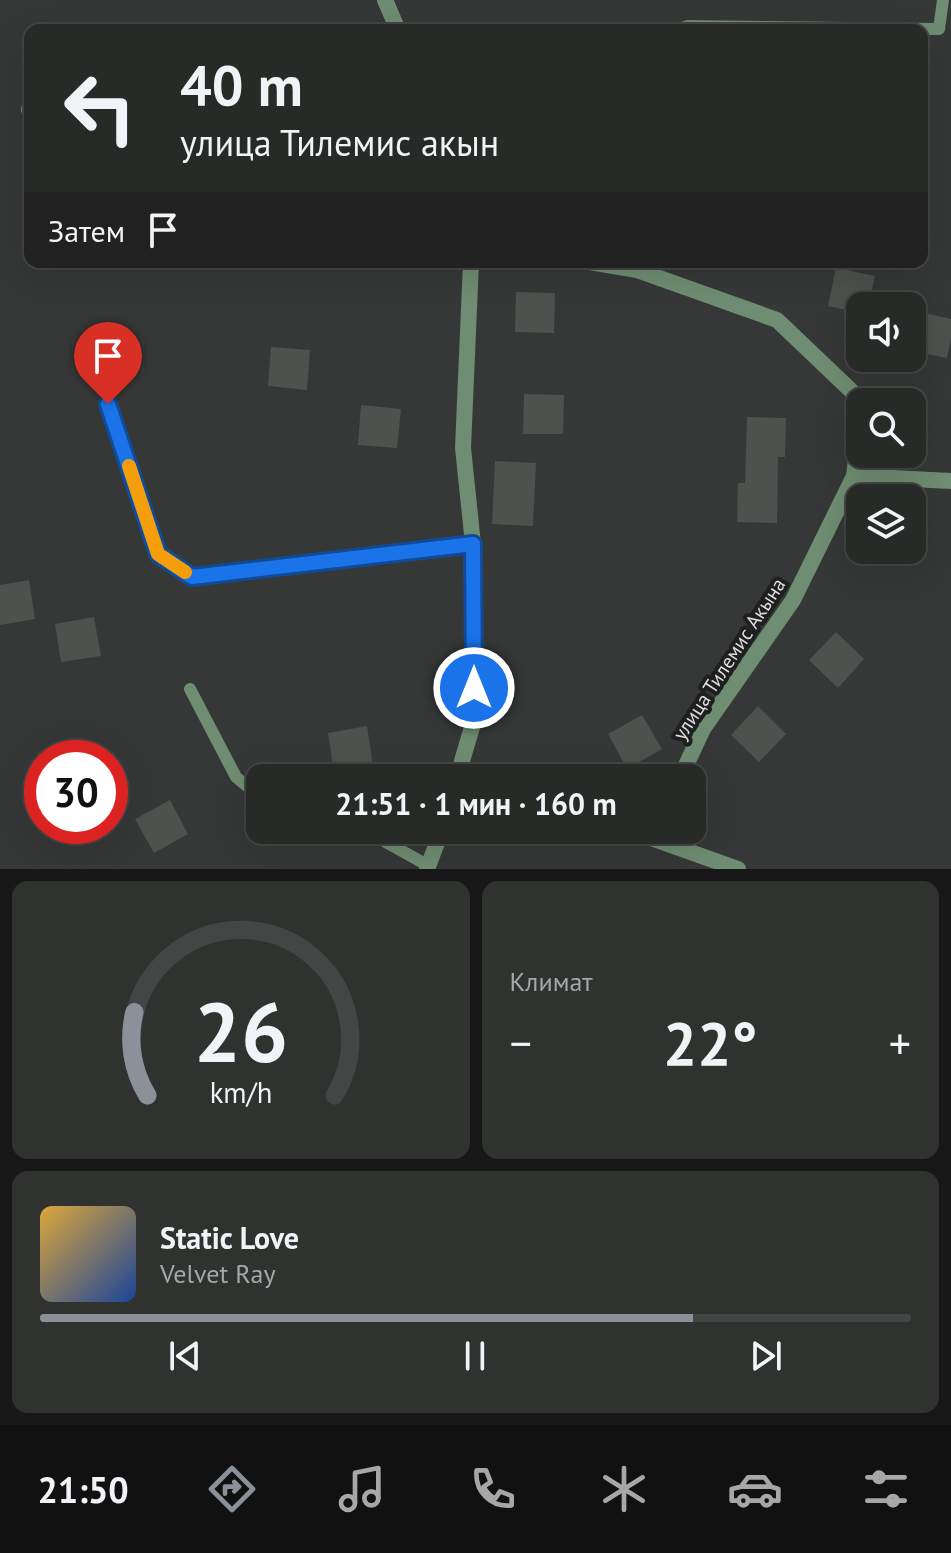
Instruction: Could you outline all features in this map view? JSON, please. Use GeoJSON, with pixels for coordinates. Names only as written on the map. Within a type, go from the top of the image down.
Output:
{"type":"FeatureCollection","features":[{"type":"Feature","properties":{"kind":"street"},"geometry":{"type":"LineString","coordinates":[[385,0],[395,24]]}},
{"type":"Feature","properties":{"kind":"street"},"geometry":{"type":"LineString","coordinates":[[461,764],[475,717],[473,544],[463,448],[471,268]]}},
{"type":"Feature","properties":{"kind":"street"},"geometry":{"type":"LineString","coordinates":[[625,268],[777,320],[848,388]]}},
{"type":"Feature","properties":{"kind":"street"},"geometry":{"type":"LineString","coordinates":[[108,404],[158,554],[192,577],[473,544]]}},
{"type":"Feature","properties":{"kind":"street","name":"улица Тилемис Акына"},"geometry":{"type":"LineString","coordinates":[[687,764],[703,729],[793,600],[854,476],[855,468]]}},
{"type":"Feature","properties":{"kind":"street"},"geometry":{"type":"LineString","coordinates":[[854,476],[951,481]]}},
{"type":"Feature","properties":{"kind":"street"},"geometry":{"type":"LineString","coordinates":[[428,867],[437,844]]}},
{"type":"Feature","properties":{"kind":"street"},"geometry":{"type":"LineString","coordinates":[[677,844],[738,869]]}},
{"type":"Feature","properties":{"kind":"lane"},"geometry":{"type":"LineString","coordinates":[[928,29],[939,29],[943,0]]}},
{"type":"Feature","properties":{"kind":"lane"},"geometry":{"type":"LineString","coordinates":[[190,689],[236,777],[246,785]]}},
{"type":"Feature","properties":{"kind":"lane"},"geometry":{"type":"LineString","coordinates":[[388,844],[428,867]]}},
{"type":"Feature","properties":{"kind":"building"},"geometry":{"type":"Polygon","coordinates":[[[836,268],[875,276],[871,292],[846,292],[846,310],[828,306],[836,268]]]}},
{"type":"Feature","properties":{"kind":"building"},"geometry":{"type":"Polygon","coordinates":[[[516,292],[555,293],[554,333],[515,332],[516,292]]]}},
{"type":"Feature","properties":{"kind":"building"},"geometry":{"type":"Polygon","coordinates":[[[926,313],[951,319],[947,358],[926,354],[926,313]]]}},
{"type":"Feature","properties":{"kind":"building"},"geometry":{"type":"Polygon","coordinates":[[[271,347],[310,350],[307,390],[268,386],[271,347]]]}},
{"type":"Feature","properties":{"kind":"building"},"geometry":{"type":"Polygon","coordinates":[[[524,394],[564,395],[563,434],[523,434],[524,394]]]}},
{"type":"Feature","properties":{"kind":"building"},"geometry":{"type":"Polygon","coordinates":[[[361,405],[401,409],[397,448],[358,445],[361,405]]]}},
{"type":"Feature","properties":{"kind":"building"},"geometry":{"type":"Polygon","coordinates":[[[747,417],[786,418],[785,457],[778,457],[777,523],[737,522],[738,483],[745,483],[747,417]]]}},
{"type":"Feature","properties":{"kind":"building"},"geometry":{"type":"Polygon","coordinates":[[[495,461],[536,463],[533,526],[492,524],[495,461]]]}},
{"type":"Feature","properties":{"kind":"building"},"geometry":{"type":"Polygon","coordinates":[[[29,580],[35,619],[0,625],[0,585],[29,580]]]}},
{"type":"Feature","properties":{"kind":"building"},"geometry":{"type":"Polygon","coordinates":[[[94,617],[101,656],[61,662],[55,624],[94,617]]]}},
{"type":"Feature","properties":{"kind":"building"},"geometry":{"type":"Polygon","coordinates":[[[836,632],[864,659],[838,688],[809,660],[836,632]]]}},
{"type":"Feature","properties":{"kind":"building"},"geometry":{"type":"Polygon","coordinates":[[[758,706],[786,734],[759,762],[731,735],[758,706]]]}},
{"type":"Feature","properties":{"kind":"building"},"geometry":{"type":"Polygon","coordinates":[[[642,715],[662,749],[636,764],[624,764],[608,734],[642,715]]]}},
{"type":"Feature","properties":{"kind":"building"},"geometry":{"type":"Polygon","coordinates":[[[367,726],[373,764],[333,764],[328,733],[367,726]]]}},
{"type":"Feature","properties":{"kind":"building"},"geometry":{"type":"Polygon","coordinates":[[[170,800],[188,834],[154,853],[135,819],[170,800]]]}},
{"type":"Feature","properties":{"kind":"slow traffic"},"geometry":{"type":"LineString","coordinates":[[129,466],[158,554],[185,572]]}},
{"type":"Feature","properties":{"kind":"route"},"geometry":{"type":"LineString","coordinates":[[108,404],[158,554],[192,577],[473,544],[474,688]]}}]}
